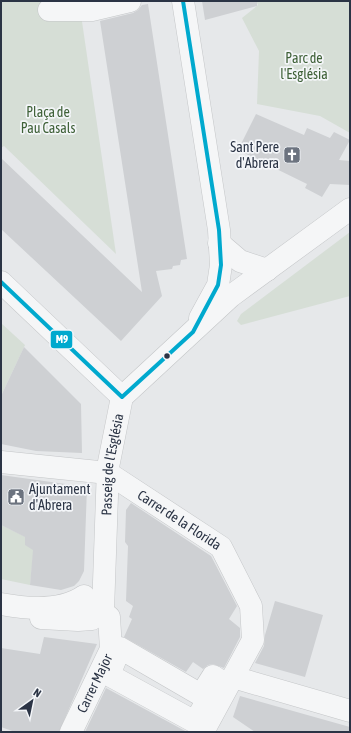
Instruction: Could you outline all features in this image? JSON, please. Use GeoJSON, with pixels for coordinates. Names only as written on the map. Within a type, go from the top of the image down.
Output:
{"type":"FeatureCollection","features":[{"type":"Feature","properties":{"kind":"street"},"geometry":{"type":"LineString","coordinates":[[49,10],[92,10],[130,1]]}},
{"type":"Feature","properties":{"kind":"street"},"geometry":{"type":"LineString","coordinates":[[183,1],[219,230],[221,265],[218,284],[192,332]]}},
{"type":"Feature","properties":{"kind":"street","name":"Passeig de l'Església"},"geometry":{"type":"LineString","coordinates":[[103,611],[108,473],[122,397],[231,296],[350,209]]}},
{"type":"Feature","properties":{"kind":"street"},"geometry":{"type":"LineString","coordinates":[[219,243],[240,261],[267,270]]}},
{"type":"Feature","properties":{"kind":"street"},"geometry":{"type":"LineString","coordinates":[[1,282],[122,397]]}},
{"type":"Feature","properties":{"kind":"street"},"geometry":{"type":"LineString","coordinates":[[1,462],[108,473]]}},
{"type":"Feature","properties":{"kind":"street","name":"Carrer de la Florida"},"geometry":{"type":"LineString","coordinates":[[108,473],[221,546],[251,606],[253,640],[204,732]]}},
{"type":"Feature","properties":{"kind":"street"},"geometry":{"type":"LineString","coordinates":[[72,604],[92,591],[105,576]]}},
{"type":"Feature","properties":{"kind":"street"},"geometry":{"type":"LineString","coordinates":[[72,604],[93,605],[103,611],[92,619],[78,620],[29,617],[2,612],[72,604]]}},
{"type":"Feature","properties":{"kind":"street","name":"Carrer Major"},"geometry":{"type":"LineString","coordinates":[[71,732],[110,649],[108,617],[103,611]]}},
{"type":"Feature","properties":{"kind":"street"},"geometry":{"type":"LineString","coordinates":[[120,648],[201,695],[213,676],[219,680],[195,722],[109,675],[120,648]]}},
{"type":"Feature","properties":{"kind":"street"},"geometry":{"type":"LineString","coordinates":[[233,677],[350,711]]}},
{"type":"Feature","properties":{"kind":"green space","name":"Plaça de Pau Casals"},"geometry":{"type":"Polygon","coordinates":[[[1,1],[79,1],[116,254],[4,146],[1,148],[1,1]]]}},
{"type":"Feature","properties":{"kind":"green space","name":"Parc de l'Església"},"geometry":{"type":"Polygon","coordinates":[[[256,1],[350,1],[350,133],[320,116],[257,104],[259,51],[242,18],[258,5],[256,1]]]}},
{"type":"Feature","properties":{"kind":"green space"},"geometry":{"type":"Polygon","coordinates":[[[350,232],[350,296],[241,325],[237,321],[241,314],[350,232]]]}},
{"type":"Feature","properties":{"kind":"green space"},"geometry":{"type":"Polygon","coordinates":[[[1,323],[25,345],[1,396],[1,323]]]}},
{"type":"Feature","properties":{"kind":"green space"},"geometry":{"type":"Polygon","coordinates":[[[1,525],[26,537],[34,547],[30,585],[1,579],[1,525]]]}},
{"type":"Feature","properties":{"kind":"building"},"geometry":{"type":"Polygon","coordinates":[[[202,1],[257,1],[257,6],[205,20],[202,1]]]}},
{"type":"Feature","properties":{"kind":"building"},"geometry":{"type":"Polygon","coordinates":[[[148,4],[187,259],[181,260],[180,265],[173,266],[172,269],[156,271],[162,296],[121,341],[1,229],[1,158],[142,292],[100,21],[133,13],[142,5],[148,4]]]}},
{"type":"Feature","properties":{"kind":"building","name":"Sant Pere d'Abrera"},"geometry":{"type":"Polygon","coordinates":[[[256,114],[304,135],[307,128],[330,138],[334,132],[350,140],[339,160],[350,161],[350,185],[330,184],[322,197],[305,188],[307,184],[238,150],[256,114]]]}},
{"type":"Feature","properties":{"kind":"building"},"geometry":{"type":"Polygon","coordinates":[[[24,347],[81,404],[82,453],[36,451],[1,444],[1,396],[24,347]]]}},
{"type":"Feature","properties":{"kind":"building"},"geometry":{"type":"Polygon","coordinates":[[[1,475],[87,487],[84,571],[79,581],[74,586],[61,590],[30,585],[33,550],[25,545],[25,537],[1,525],[1,475]]]}},
{"type":"Feature","properties":{"kind":"building"},"geometry":{"type":"Polygon","coordinates":[[[131,503],[211,556],[237,606],[229,619],[240,628],[240,637],[224,668],[213,664],[208,665],[203,669],[193,662],[186,672],[124,637],[132,619],[129,617],[133,606],[126,601],[128,546],[125,542],[126,510],[131,503]]]}},
{"type":"Feature","properties":{"kind":"building"},"geometry":{"type":"Polygon","coordinates":[[[275,601],[323,615],[305,677],[255,663],[264,646],[265,635],[275,601]]]}},
{"type":"Feature","properties":{"kind":"building"},"geometry":{"type":"Polygon","coordinates":[[[44,637],[97,644],[59,732],[15,732],[1,727],[1,648],[40,654],[44,637]]]}},
{"type":"Feature","properties":{"kind":"building"},"geometry":{"type":"Polygon","coordinates":[[[106,688],[187,732],[85,732],[106,688]]]}},
{"type":"Feature","properties":{"kind":"building"},"geometry":{"type":"Polygon","coordinates":[[[240,696],[350,727],[350,732],[255,732],[233,717],[240,696]]]}},
{"type":"Feature","properties":{"kind":"transit line","name":"M9"},"geometry":{"type":"LineString","coordinates":[[122,397],[193,332],[218,285],[221,265],[219,230],[183,1]]}},
{"type":"Feature","properties":{"kind":"transit line","name":"M9"},"geometry":{"type":"LineString","coordinates":[[1,282],[122,397]]}},
{"type":"Feature","properties":{"kind":"place","name":"Sant Pere d'Abrera"},"geometry":{"type":"Point","coordinates":[292,155]}},
{"type":"Feature","properties":{"kind":"place","name":"Ajuntament d'Abrera"},"geometry":{"type":"Point","coordinates":[16,497]}}]}
